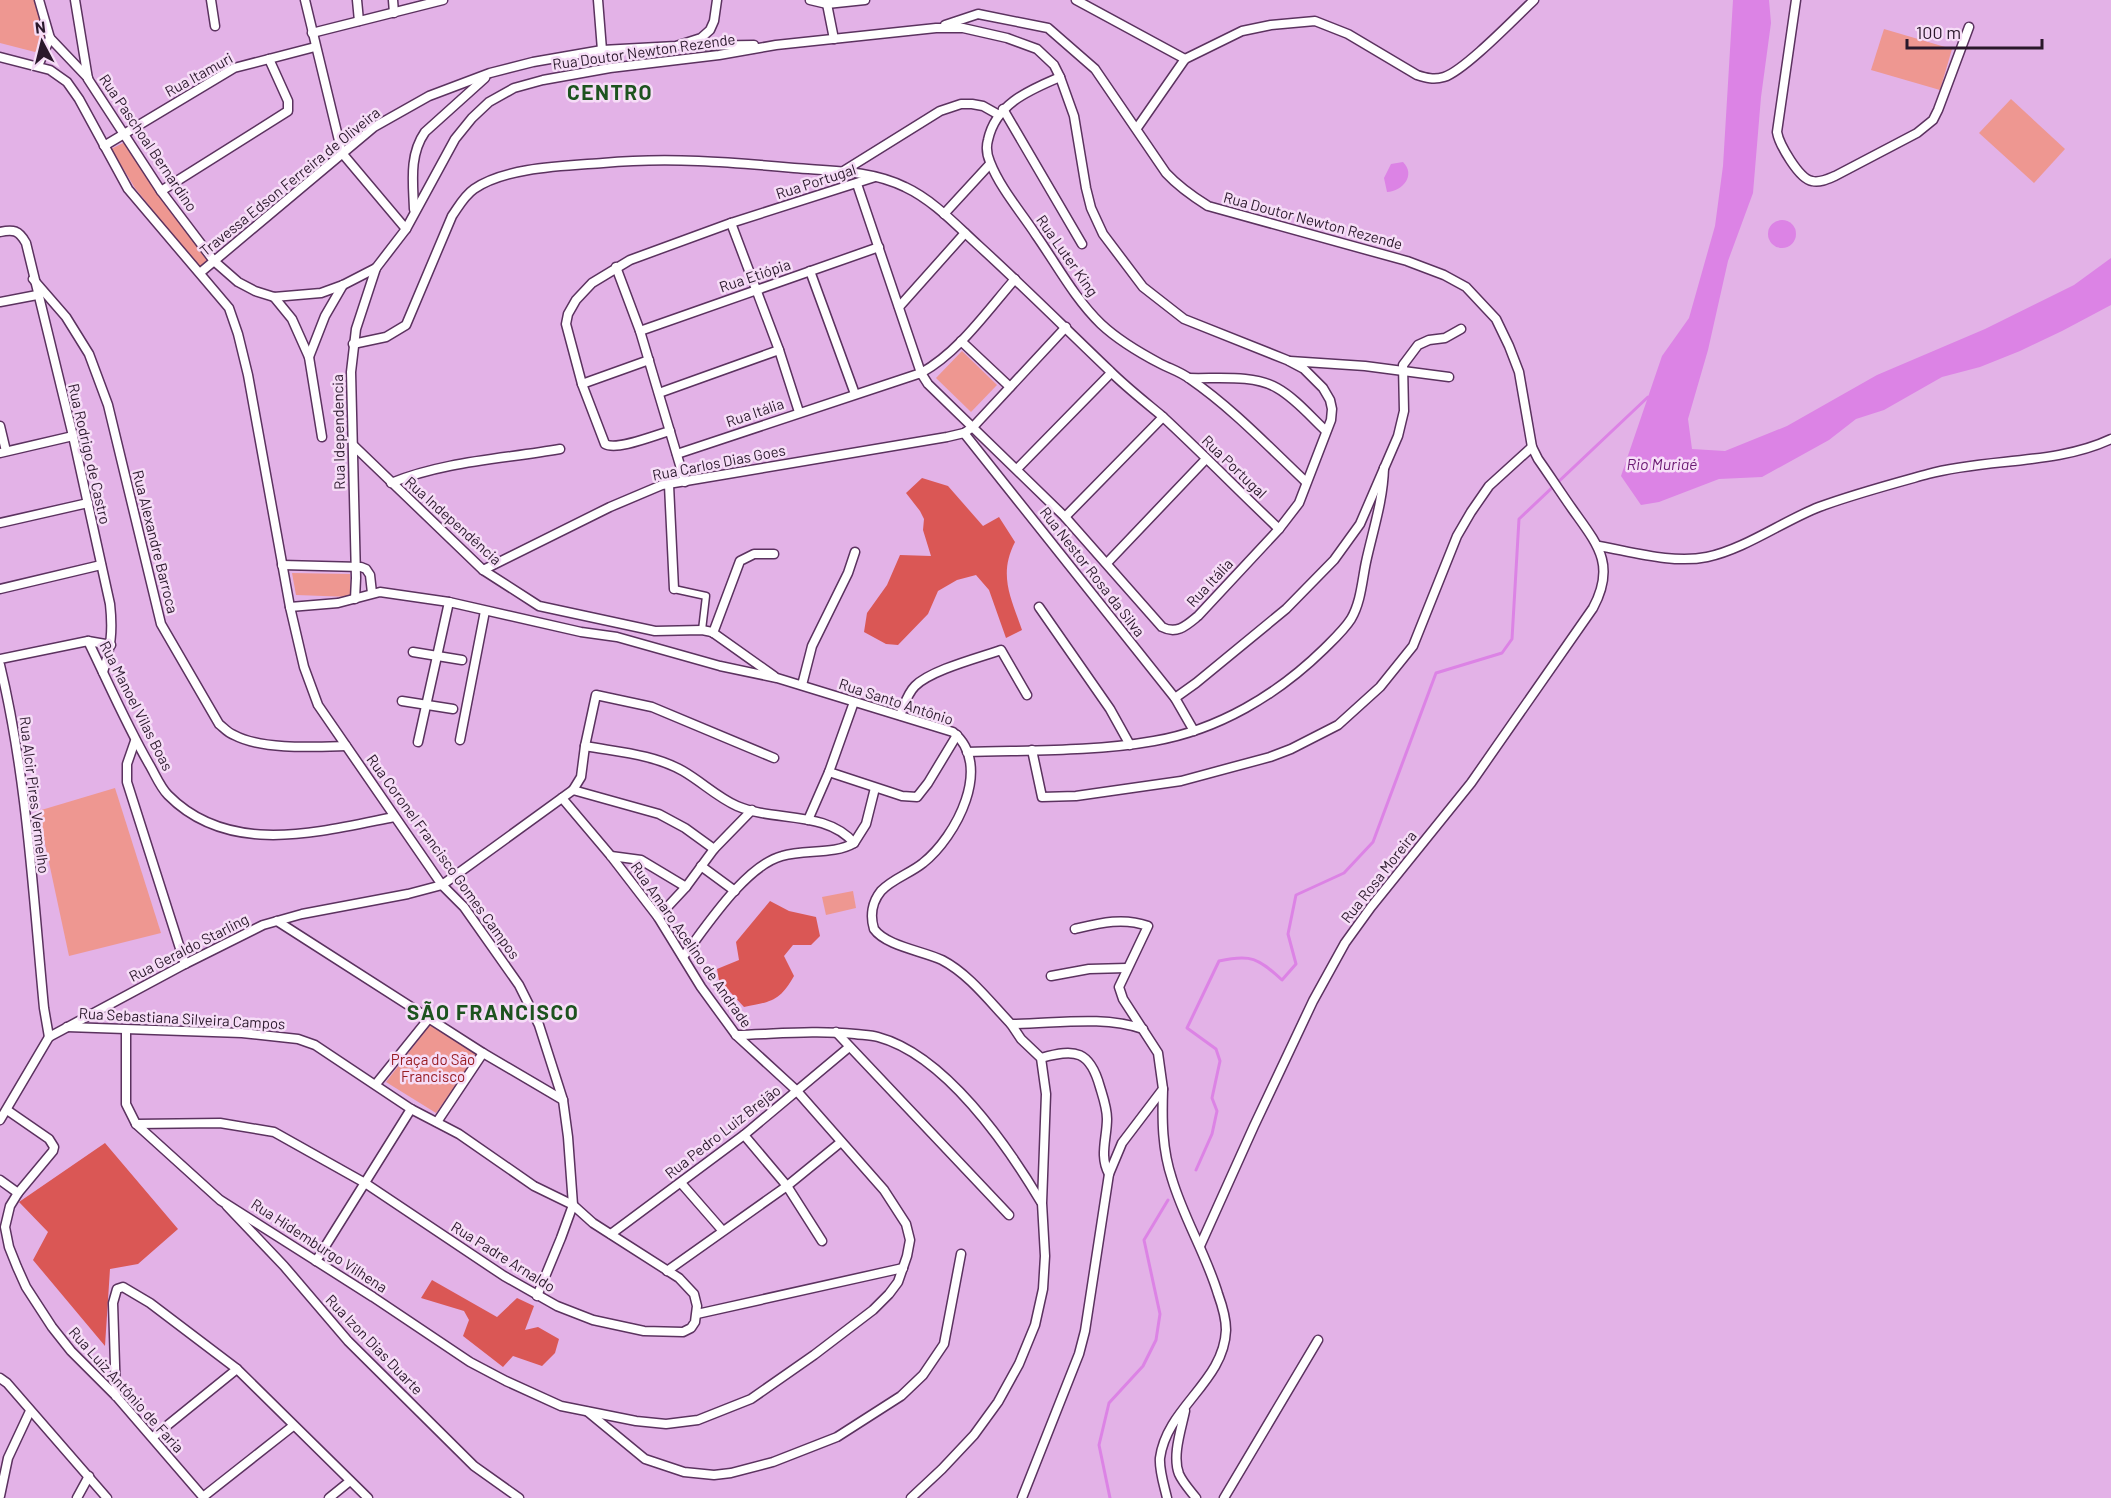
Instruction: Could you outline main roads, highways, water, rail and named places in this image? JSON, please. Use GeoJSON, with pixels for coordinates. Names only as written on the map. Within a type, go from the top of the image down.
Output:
{"type":"FeatureCollection","features":[{"type":"Feature","properties":{"kind":"water","name":"Rio Muriaé"},"geometry":{"type":"Polygon","coordinates":[[[1733,0],[1769,0],[1771,23],[1761,97],[1753,193],[1728,261],[1708,350],[1688,419],[1692,449],[1725,451],[1787,426],[1877,375],[1985,329],[2074,285],[2111,258],[2111,305],[2020,351],[1980,367],[1942,377],[1884,410],[1856,419],[1829,440],[1762,477],[1719,479],[1659,502],[1641,505],[1621,476],[1662,356],[1689,318],[1715,226],[1723,166],[1733,0]]]}},
{"type":"Feature","properties":{"kind":"water"},"geometry":{"type":"Polygon","coordinates":[[[1403,162],[1408,172],[1406,182],[1398,189],[1387,192],[1384,178],[1391,164],[1403,162]]]}},
{"type":"Feature","properties":{"kind":"water"},"geometry":{"type":"Polygon","coordinates":[[[1782,220],[1792,224],[1796,234],[1792,244],[1782,248],[1772,244],[1768,234],[1772,224],[1782,220]]]}},
{"type":"Feature","properties":{"kind":"waterway"},"geometry":{"type":"LineString","coordinates":[[1196,1170],[1212,1134],[1217,1111],[1212,1098],[1220,1061],[1216,1049],[1187,1028],[1219,961],[1239,958],[1254,960],[1260,962],[1282,980],[1296,964],[1288,934],[1296,895],[1344,873],[1373,842],[1436,673],[1502,653],[1512,639],[1519,519],[1648,397]]}},
{"type":"Feature","properties":{"kind":"waterway"},"geometry":{"type":"LineString","coordinates":[[1110,1498],[1099,1445],[1109,1403],[1143,1366],[1156,1340],[1160,1314],[1144,1240],[1168,1200]]}},
{"type":"Feature","properties":{"kind":"district","name":"CENTRO"},"geometry":{"type":"Point","coordinates":[610,93]}},
{"type":"Feature","properties":{"kind":"district","name":"SÃO FRANCISCO"},"geometry":{"type":"Point","coordinates":[493,1013]}},
{"type":"Feature","properties":{"kind":"park label","name":"Praça do São Francisco"},"geometry":{"type":"Point","coordinates":[433,1068]}}]}
